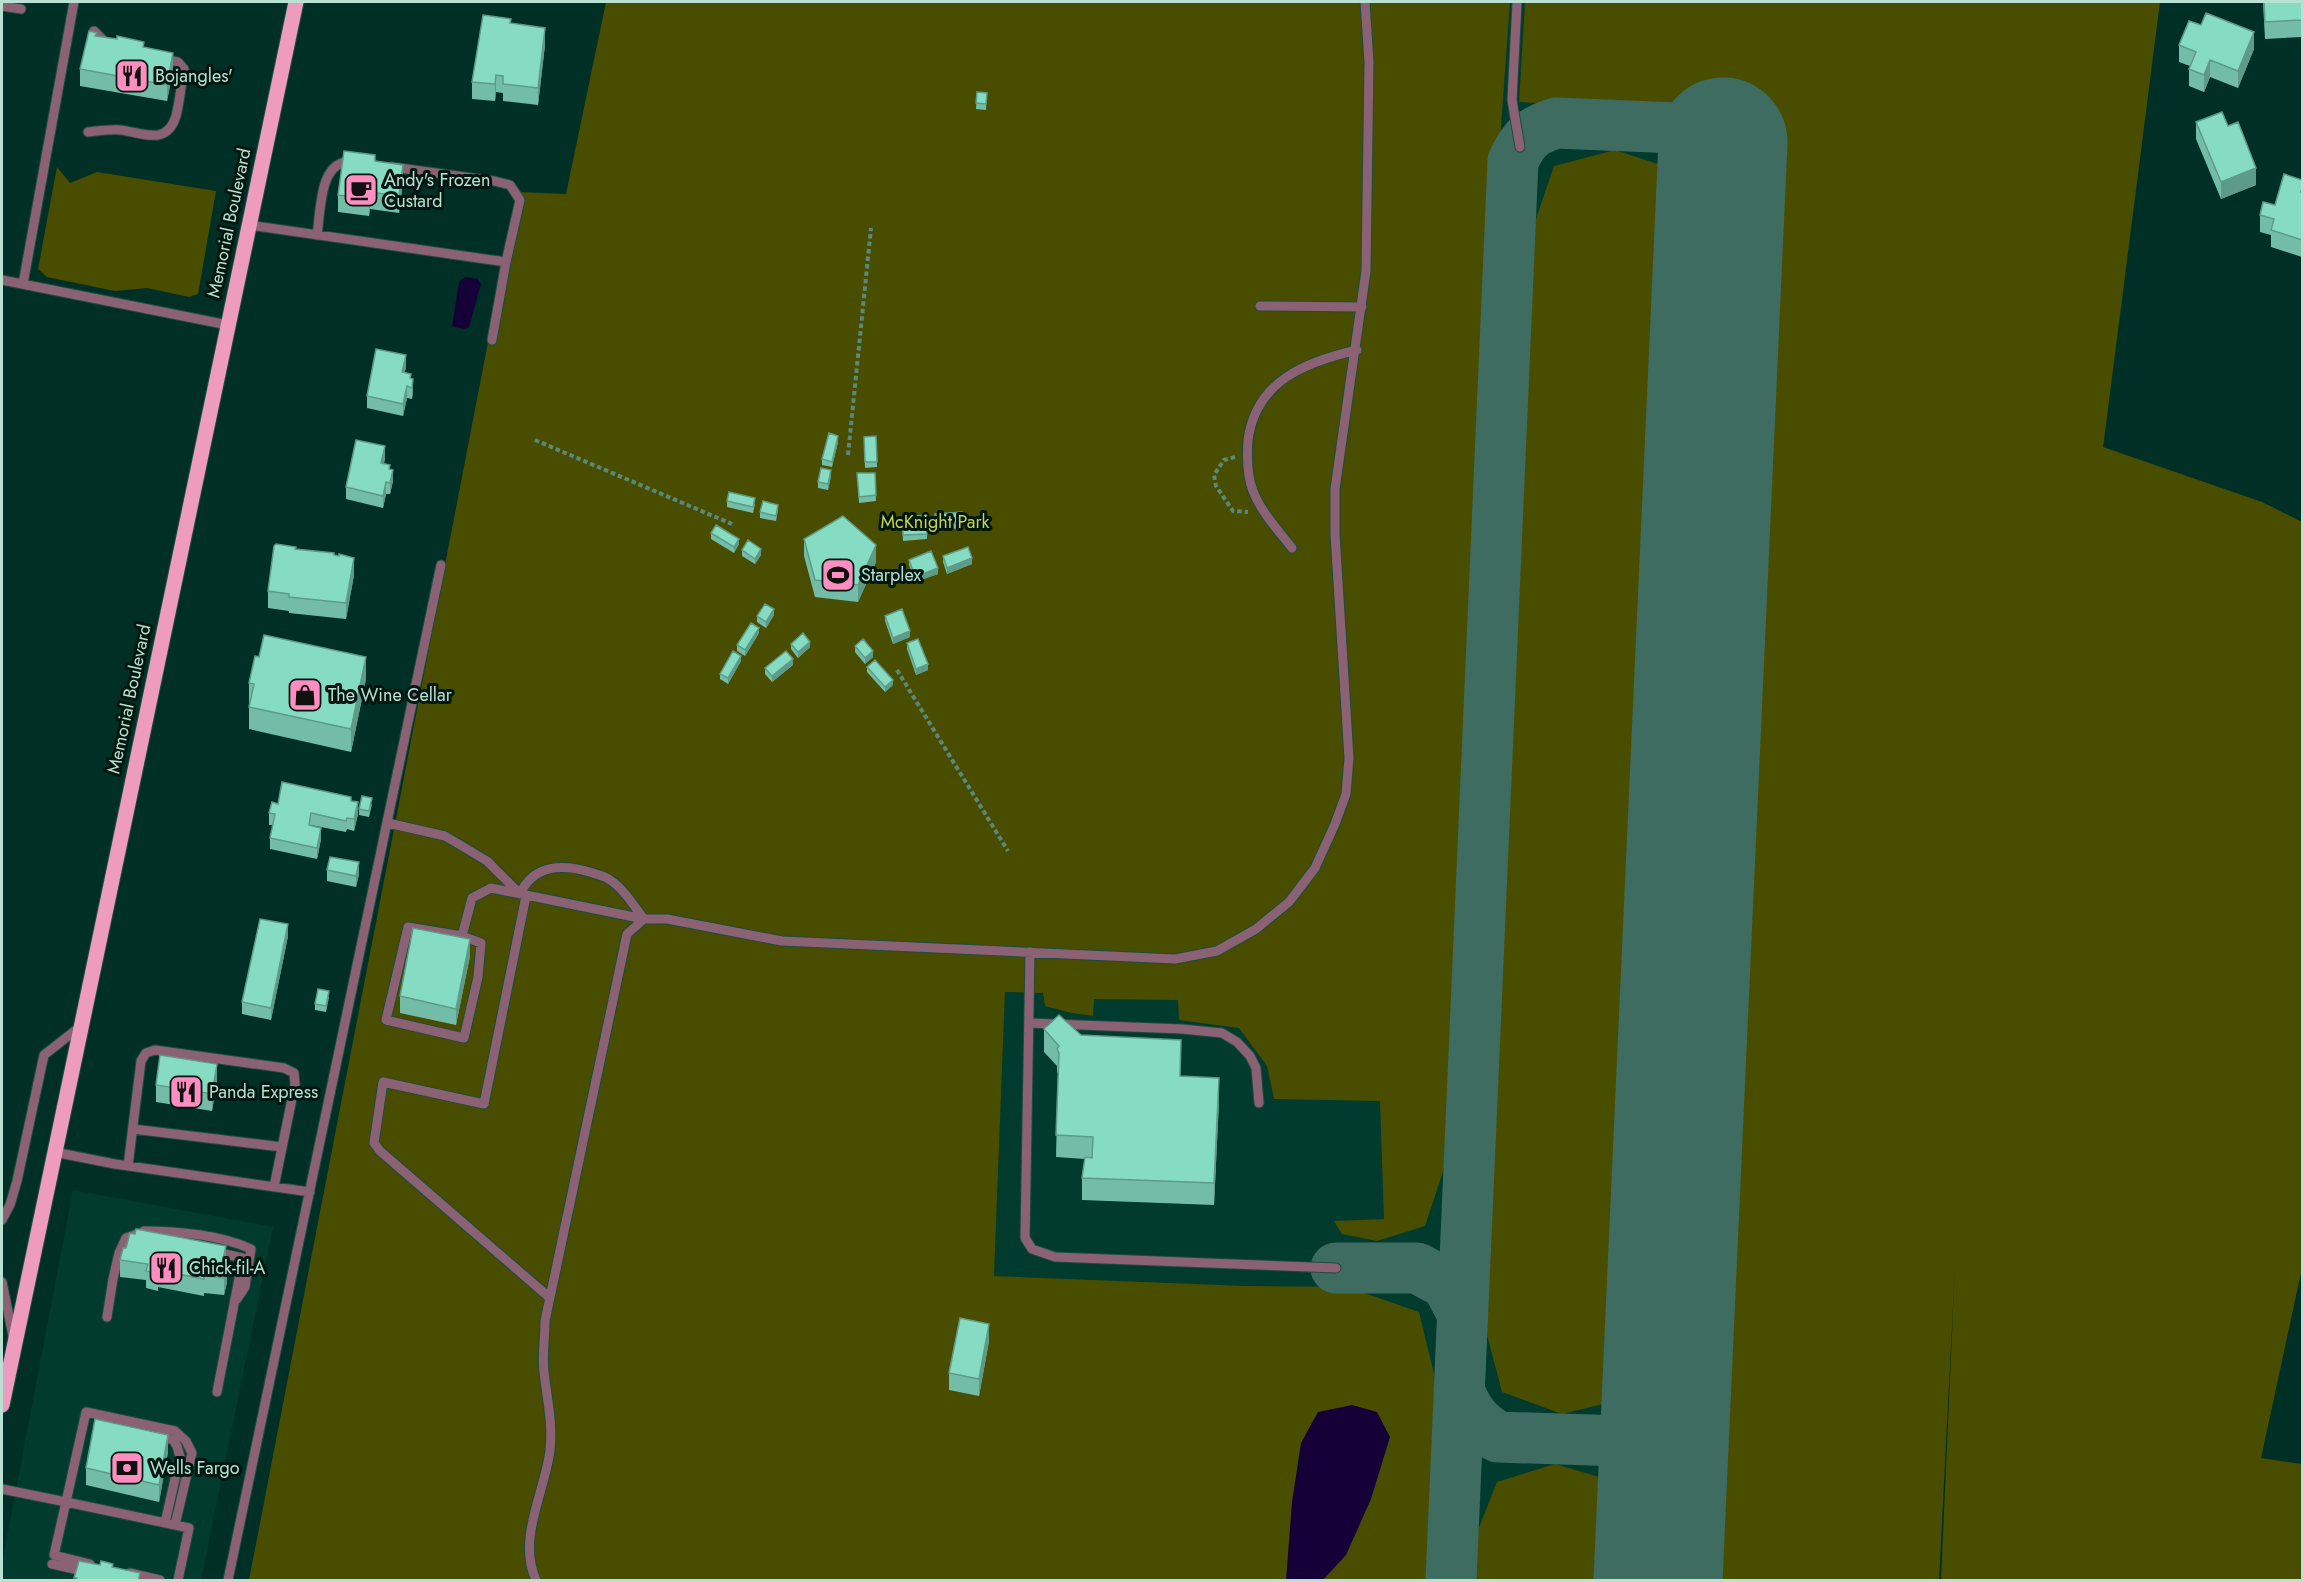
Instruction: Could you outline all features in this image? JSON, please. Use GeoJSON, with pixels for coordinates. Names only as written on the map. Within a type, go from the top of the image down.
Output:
{"type":"FeatureCollection","features":[{"type":"Feature","properties":{"kind":"main road","name":"Memorial Boulevard"},"geometry":{"type":"LineString","coordinates":[[2,1405],[296,2]]}},
{"type":"Feature","properties":{"kind":"lane"},"geometry":{"type":"LineString","coordinates":[[23,284],[74,2]]}},
{"type":"Feature","properties":{"kind":"lane"},"geometry":{"type":"LineString","coordinates":[[462,936],[472,898],[491,888],[644,919],[667,919],[782,941],[1175,959],[1217,951],[1256,929],[1289,902],[1315,868],[1346,794],[1349,758],[1335,534],[1335,489],[1357,350],[1366,271],[1369,62],[1365,2]]}},
{"type":"Feature","properties":{"kind":"lane"},"geometry":{"type":"LineString","coordinates":[[1517,2],[1512,100],[1520,147]]}},
{"type":"Feature","properties":{"kind":"lane"},"geometry":{"type":"LineString","coordinates":[[2,6],[21,9]]}},
{"type":"Feature","properties":{"kind":"lane"},"geometry":{"type":"LineString","coordinates":[[94,31],[113,48]]}},
{"type":"Feature","properties":{"kind":"lane"},"geometry":{"type":"LineString","coordinates":[[88,132],[118,130],[159,136],[170,128],[176,116],[184,69],[178,62],[152,56]]}},
{"type":"Feature","properties":{"kind":"lane"},"geometry":{"type":"LineString","coordinates":[[317,235],[330,170],[345,161],[368,164]]}},
{"type":"Feature","properties":{"kind":"lane"},"geometry":{"type":"LineString","coordinates":[[380,166],[494,181],[510,185],[520,200],[492,340]]}},
{"type":"Feature","properties":{"kind":"lane"},"geometry":{"type":"LineString","coordinates":[[249,225],[506,262]]}},
{"type":"Feature","properties":{"kind":"lane"},"geometry":{"type":"LineString","coordinates":[[2,280],[228,325]]}},
{"type":"Feature","properties":{"kind":"lane"},"geometry":{"type":"LineString","coordinates":[[1260,306],[1362,308]]}},
{"type":"Feature","properties":{"kind":"lane"},"geometry":{"type":"LineString","coordinates":[[1292,548],[1264,513],[1252,489],[1247,454],[1251,422],[1264,395],[1296,369],[1322,358],[1357,350]]}},
{"type":"Feature","properties":{"kind":"lane"},"geometry":{"type":"LineString","coordinates":[[228,1581],[441,565]]}},
{"type":"Feature","properties":{"kind":"lane"},"geometry":{"type":"LineString","coordinates":[[388,823],[445,836],[487,861],[523,895]]}},
{"type":"Feature","properties":{"kind":"lane"},"geometry":{"type":"LineString","coordinates":[[550,1298],[380,1151],[374,1143],[382,1082],[484,1104],[525,883],[541,872],[559,866],[579,868],[609,879],[627,896],[644,919]]}},
{"type":"Feature","properties":{"kind":"lane"},"geometry":{"type":"LineString","coordinates":[[536,1581],[532,1571],[530,1533],[550,1451],[551,1416],[544,1370],[545,1321],[627,934],[644,919]]}},
{"type":"Feature","properties":{"kind":"lane"},"geometry":{"type":"LineString","coordinates":[[408,927],[462,936],[481,943],[478,977],[464,1038],[386,1020],[408,927]]}},
{"type":"Feature","properties":{"kind":"lane"},"geometry":{"type":"LineString","coordinates":[[1030,952],[1025,1238],[1032,1249],[1055,1257],[1243,1262],[1336,1268]]}},
{"type":"Feature","properties":{"kind":"lane"},"geometry":{"type":"LineString","coordinates":[[1029,1023],[1182,1029],[1222,1033],[1237,1042],[1250,1056],[1256,1068],[1259,1103]]}},
{"type":"Feature","properties":{"kind":"lane"},"geometry":{"type":"LineString","coordinates":[[2,1220],[10,1205],[17,1181],[44,1054],[81,1026]]}},
{"type":"Feature","properties":{"kind":"lane"},"geometry":{"type":"LineString","coordinates":[[128,1166],[141,1060],[146,1053],[155,1050],[284,1068],[294,1073],[295,1084],[274,1187]]}},
{"type":"Feature","properties":{"kind":"lane"},"geometry":{"type":"LineString","coordinates":[[133,1129],[282,1147]]}},
{"type":"Feature","properties":{"kind":"lane"},"geometry":{"type":"LineString","coordinates":[[54,1152],[128,1166],[310,1192]]}},
{"type":"Feature","properties":{"kind":"lane"},"geometry":{"type":"LineString","coordinates":[[144,1232],[169,1243]]}},
{"type":"Feature","properties":{"kind":"lane"},"geometry":{"type":"LineString","coordinates":[[107,1317],[119,1253],[126,1238],[144,1232],[166,1232],[215,1238],[238,1242],[251,1249],[245,1287],[234,1304]]}},
{"type":"Feature","properties":{"kind":"lane"},"geometry":{"type":"LineString","coordinates":[[209,1251],[243,1258],[217,1392]]}},
{"type":"Feature","properties":{"kind":"lane"},"geometry":{"type":"LineString","coordinates":[[2,1282],[15,1341]]}},
{"type":"Feature","properties":{"kind":"lane"},"geometry":{"type":"LineString","coordinates":[[52,1564],[95,1569],[54,1555],[86,1412],[175,1431],[186,1441],[192,1453],[170,1524]]}},
{"type":"Feature","properties":{"kind":"lane"},"geometry":{"type":"LineString","coordinates":[[2,1489],[189,1528],[178,1581]]}},
{"type":"Feature","properties":{"kind":"lane"},"geometry":{"type":"LineString","coordinates":[[117,1570],[160,1581]]}},
{"type":"Feature","properties":{"kind":"path"},"geometry":{"type":"LineString","coordinates":[[848,455],[871,228]]}},
{"type":"Feature","properties":{"kind":"path"},"geometry":{"type":"LineString","coordinates":[[535,440],[732,524]]}},
{"type":"Feature","properties":{"kind":"path"},"geometry":{"type":"LineString","coordinates":[[1247,454],[1224,460],[1214,476],[1216,486],[1233,511],[1264,513]]}},
{"type":"Feature","properties":{"kind":"path"},"geometry":{"type":"LineString","coordinates":[[897,670],[1008,851]]}},
{"type":"Feature","properties":{"kind":"shaded area"},"geometry":{"type":"Polygon","coordinates":[[[1444,2],[2160,2],[2093,531],[1961,1138],[1945,1398],[1939,1580],[1277,1580],[994,1276],[1005,992],[1223,999],[1444,2]]]}},
{"type":"Feature","properties":{"kind":"shaded area"},"geometry":{"type":"Polygon","coordinates":[[[465,277],[478,279],[481,284],[469,327],[464,329],[452,326],[459,282],[465,277]]]}},
{"type":"Feature","properties":{"kind":"shaded area"},"geometry":{"type":"Polygon","coordinates":[[[73,1190],[273,1227],[201,1580],[2,1580],[2,1563],[73,1190]]]}},
{"type":"Feature","properties":{"kind":"shaded area"},"geometry":{"type":"Polygon","coordinates":[[[1352,1405],[1377,1412],[1390,1437],[1371,1499],[1346,1555],[1323,1580],[1286,1580],[1292,1502],[1301,1443],[1318,1412],[1352,1405]]]}},
{"type":"Feature","properties":{"kind":"green space","name":"McKnight Park"},"geometry":{"type":"Polygon","coordinates":[[[606,2],[1510,2],[1490,278],[1453,1141],[1425,1226],[1377,1241],[1342,1234],[1334,1221],[1384,1219],[1380,1101],[1274,1099],[1267,1066],[1239,1028],[1179,1020],[1178,1000],[1094,999],[1093,1016],[1045,1006],[1043,993],[1005,992],[994,1276],[1245,1286],[1347,1287],[1419,1312],[1442,1407],[1435,1580],[249,1580],[517,192],[566,194],[606,2]]]}},
{"type":"Feature","properties":{"kind":"green space"},"geometry":{"type":"Polygon","coordinates":[[[1525,2],[2160,2],[2103,447],[2262,502],[2302,522],[2302,1268],[2261,1458],[2302,1464],[2302,1580],[1941,1580],[1955,1267],[1939,1580],[1702,1580],[1766,115],[1519,102],[1525,2]]]}},
{"type":"Feature","properties":{"kind":"green space"},"geometry":{"type":"Polygon","coordinates":[[[1615,150],[1676,170],[1670,324],[1623,1399],[1562,1414],[1502,1392],[1479,1304],[1524,254],[1554,166],[1615,150]]]}},
{"type":"Feature","properties":{"kind":"green space"},"geometry":{"type":"Polygon","coordinates":[[[57,167],[70,183],[97,172],[216,191],[198,294],[189,297],[147,288],[115,291],[47,277],[38,269],[57,167]]]}},
{"type":"Feature","properties":{"kind":"green space"},"geometry":{"type":"Polygon","coordinates":[[[1555,1464],[1620,1483],[1616,1580],[1464,1580],[1464,1566],[1497,1482],[1555,1464]]]}},
{"type":"Feature","properties":{"kind":"building"},"geometry":{"type":"Polygon","coordinates":[[[2264,2],[2302,2],[2302,20],[2265,22],[2264,2]]]}},
{"type":"Feature","properties":{"kind":"building"},"geometry":{"type":"Polygon","coordinates":[[[2206,13],[2254,32],[2238,71],[2210,60],[2204,75],[2189,69],[2196,52],[2179,45],[2189,21],[2201,25],[2206,13]]]}},
{"type":"Feature","properties":{"kind":"building"},"geometry":{"type":"Polygon","coordinates":[[[483,15],[511,19],[510,23],[545,28],[538,88],[503,84],[503,76],[496,75],[495,84],[472,82],[483,15]]]}},
{"type":"Feature","properties":{"kind":"building"},"geometry":{"type":"Polygon","coordinates":[[[89,31],[97,33],[95,36],[117,39],[117,36],[144,42],[143,47],[173,53],[167,85],[80,69],[89,31]]]}},
{"type":"Feature","properties":{"kind":"building"},"geometry":{"type":"Polygon","coordinates":[[[977,92],[987,93],[986,104],[976,103],[977,92]]]}},
{"type":"Feature","properties":{"kind":"building"},"geometry":{"type":"Polygon","coordinates":[[[2222,112],[2228,126],[2238,122],[2256,168],[2221,182],[2196,122],[2222,112]]]}},
{"type":"Feature","properties":{"kind":"building"},"geometry":{"type":"Polygon","coordinates":[[[344,151],[375,155],[375,161],[403,165],[399,196],[370,192],[369,199],[338,195],[344,151]]]}},
{"type":"Feature","properties":{"kind":"building"},"geometry":{"type":"Polygon","coordinates":[[[2284,174],[2302,180],[2302,240],[2271,230],[2274,219],[2260,215],[2263,202],[2275,205],[2284,174]]]}},
{"type":"Feature","properties":{"kind":"building"},"geometry":{"type":"Polygon","coordinates":[[[376,349],[406,355],[402,372],[411,374],[410,378],[413,379],[412,388],[407,386],[403,404],[367,396],[376,349]]]}},
{"type":"Feature","properties":{"kind":"building"},"geometry":{"type":"Polygon","coordinates":[[[829,433],[838,436],[832,462],[822,459],[829,433]]]}},
{"type":"Feature","properties":{"kind":"building"},"geometry":{"type":"Polygon","coordinates":[[[876,436],[877,462],[865,462],[864,437],[876,436]]]}},
{"type":"Feature","properties":{"kind":"building"},"geometry":{"type":"Polygon","coordinates":[[[356,440],[385,446],[381,463],[390,465],[389,469],[393,470],[390,483],[386,482],[383,496],[346,487],[356,440]]]}},
{"type":"Feature","properties":{"kind":"building"},"geometry":{"type":"Polygon","coordinates":[[[821,468],[831,470],[828,484],[818,482],[821,468]]]}},
{"type":"Feature","properties":{"kind":"building"},"geometry":{"type":"Polygon","coordinates":[[[857,473],[875,473],[876,495],[859,497],[857,473]]]}},
{"type":"Feature","properties":{"kind":"building"},"geometry":{"type":"Polygon","coordinates":[[[729,492],[755,498],[753,507],[727,501],[729,492]]]}},
{"type":"Feature","properties":{"kind":"building"},"geometry":{"type":"Polygon","coordinates":[[[763,501],[778,505],[776,516],[760,512],[763,501]]]}},
{"type":"Feature","properties":{"kind":"building"},"geometry":{"type":"Polygon","coordinates":[[[962,512],[962,523],[936,524],[935,514],[962,512]]]}},
{"type":"Feature","properties":{"kind":"building"},"geometry":{"type":"Polygon","coordinates":[[[926,515],[927,534],[903,535],[902,517],[926,515]]]}},
{"type":"Feature","properties":{"kind":"building"},"geometry":{"type":"Polygon","coordinates":[[[843,516],[876,545],[858,585],[815,580],[804,539],[843,516]]]}},
{"type":"Feature","properties":{"kind":"building"},"geometry":{"type":"Polygon","coordinates":[[[716,525],[739,539],[734,547],[711,533],[716,525]]]}},
{"type":"Feature","properties":{"kind":"building"},"geometry":{"type":"Polygon","coordinates":[[[748,540],[761,549],[755,559],[742,550],[748,540]]]}},
{"type":"Feature","properties":{"kind":"building"},"geometry":{"type":"Polygon","coordinates":[[[276,544],[354,558],[346,603],[289,597],[289,594],[268,591],[276,544]]]}},
{"type":"Feature","properties":{"kind":"building"},"geometry":{"type":"Polygon","coordinates":[[[968,547],[972,558],[947,568],[943,556],[968,547]]]}},
{"type":"Feature","properties":{"kind":"building"},"geometry":{"type":"Polygon","coordinates":[[[931,551],[938,568],[915,577],[909,560],[931,551]]]}},
{"type":"Feature","properties":{"kind":"building"},"geometry":{"type":"Polygon","coordinates":[[[765,604],[774,609],[766,622],[757,616],[765,604]]]}},
{"type":"Feature","properties":{"kind":"building"},"geometry":{"type":"Polygon","coordinates":[[[902,609],[910,631],[893,638],[885,616],[902,609]]]}},
{"type":"Feature","properties":{"kind":"building"},"geometry":{"type":"Polygon","coordinates":[[[751,623],[759,628],[745,650],[737,645],[751,623]]]}},
{"type":"Feature","properties":{"kind":"building"},"geometry":{"type":"Polygon","coordinates":[[[803,633],[810,642],[798,652],[791,644],[803,633]]]}},
{"type":"Feature","properties":{"kind":"building"},"geometry":{"type":"Polygon","coordinates":[[[264,635],[366,657],[351,729],[249,707],[254,684],[249,683],[255,656],[259,657],[264,635]]]}},
{"type":"Feature","properties":{"kind":"building"},"geometry":{"type":"Polygon","coordinates":[[[863,639],[873,651],[865,658],[855,646],[863,639]]]}},
{"type":"Feature","properties":{"kind":"building"},"geometry":{"type":"Polygon","coordinates":[[[918,639],[928,664],[916,669],[907,643],[918,639]]]}},
{"type":"Feature","properties":{"kind":"building"},"geometry":{"type":"Polygon","coordinates":[[[733,651],[741,656],[728,678],[720,674],[733,651]]]}},
{"type":"Feature","properties":{"kind":"building"},"geometry":{"type":"Polygon","coordinates":[[[786,651],[793,659],[772,676],[765,668],[786,651]]]}},
{"type":"Feature","properties":{"kind":"building"},"geometry":{"type":"Polygon","coordinates":[[[875,660],[893,680],[885,687],[867,667],[875,660]]]}},
{"type":"Feature","properties":{"kind":"building"},"geometry":{"type":"Polygon","coordinates":[[[282,782],[351,797],[351,801],[358,802],[354,819],[347,818],[346,821],[311,813],[309,825],[321,828],[317,848],[270,838],[275,814],[269,813],[272,802],[278,804],[282,782]]]}},
{"type":"Feature","properties":{"kind":"building"},"geometry":{"type":"Polygon","coordinates":[[[362,796],[372,798],[369,811],[359,809],[362,796]]]}},
{"type":"Feature","properties":{"kind":"building"},"geometry":{"type":"Polygon","coordinates":[[[330,857],[359,862],[356,876],[327,870],[330,857]]]}},
{"type":"Feature","properties":{"kind":"building"},"geometry":{"type":"Polygon","coordinates":[[[260,919],[288,924],[271,1008],[242,1002],[260,919]]]}},
{"type":"Feature","properties":{"kind":"building"},"geometry":{"type":"Polygon","coordinates":[[[413,928],[470,939],[456,1009],[400,996],[413,928]]]}},
{"type":"Feature","properties":{"kind":"building"},"geometry":{"type":"Polygon","coordinates":[[[318,989],[329,991],[326,1006],[315,1004],[318,989]]]}},
{"type":"Feature","properties":{"kind":"building"},"geometry":{"type":"Polygon","coordinates":[[[1059,1015],[1081,1035],[1181,1040],[1180,1076],[1219,1078],[1214,1183],[1082,1178],[1085,1157],[1092,1158],[1093,1137],[1056,1135],[1059,1053],[1057,1049],[1059,1046],[1044,1029],[1059,1015]]]}},
{"type":"Feature","properties":{"kind":"building"},"geometry":{"type":"Polygon","coordinates":[[[160,1055],[217,1064],[212,1094],[156,1085],[160,1055]]]}},
{"type":"Feature","properties":{"kind":"building"},"geometry":{"type":"Polygon","coordinates":[[[136,1229],[226,1246],[222,1264],[227,1265],[224,1278],[204,1276],[204,1279],[158,1270],[158,1274],[146,1271],[148,1264],[120,1260],[130,1233],[135,1234],[136,1229]]]}},
{"type":"Feature","properties":{"kind":"building"},"geometry":{"type":"Polygon","coordinates":[[[960,1318],[989,1324],[979,1379],[949,1373],[960,1318]]]}},
{"type":"Feature","properties":{"kind":"building","name":"Wells Fargo"},"geometry":{"type":"Polygon","coordinates":[[[95,1419],[168,1435],[159,1485],[86,1468],[95,1419]]]}},
{"type":"Feature","properties":{"kind":"building"},"geometry":{"type":"Polygon","coordinates":[[[79,1561],[100,1565],[101,1561],[113,1564],[112,1567],[140,1573],[138,1581],[76,1581],[77,1578],[74,1578],[79,1561]]]}},
{"type":"Feature","properties":{"kind":"taxiway"},"geometry":{"type":"LineString","coordinates":[[1451,1580],[1513,161],[1529,136],[1556,123],[1677,128],[1723,142]]}},
{"type":"Feature","properties":{"kind":"taxiway"},"geometry":{"type":"LineString","coordinates":[[1336,1268],[1417,1268],[1447,1284],[1462,1313]]}},
{"type":"Feature","properties":{"kind":"taxiway"},"geometry":{"type":"LineString","coordinates":[[1621,1441],[1640,1433],[1653,1422],[1667,1388]]}},
{"type":"Feature","properties":{"kind":"taxiway"},"geometry":{"type":"LineString","coordinates":[[1459,1390],[1474,1417],[1498,1437],[1621,1441],[1638,1451],[1649,1462],[1662,1496]]}},
{"type":"Feature","properties":{"kind":"runway"},"geometry":{"type":"LineString","coordinates":[[1658,1580],[1723,142]]}},
{"type":"Feature","properties":{"kind":"place","name":"Bojangles'"},"geometry":{"type":"Point","coordinates":[132,76]}},
{"type":"Feature","properties":{"kind":"place","name":"Andy's Frozen Custard"},"geometry":{"type":"Point","coordinates":[361,190]}},
{"type":"Feature","properties":{"kind":"place","name":"Starplex"},"geometry":{"type":"Point","coordinates":[838,575]}},
{"type":"Feature","properties":{"kind":"place","name":"The Wine Cellar"},"geometry":{"type":"Point","coordinates":[305,695]}},
{"type":"Feature","properties":{"kind":"place","name":"Panda Express"},"geometry":{"type":"Point","coordinates":[186,1092]}},
{"type":"Feature","properties":{"kind":"place","name":"Chick-fil-A"},"geometry":{"type":"Point","coordinates":[166,1268]}},
{"type":"Feature","properties":{"kind":"place","name":"Wells Fargo"},"geometry":{"type":"Point","coordinates":[127,1468]}}]}
